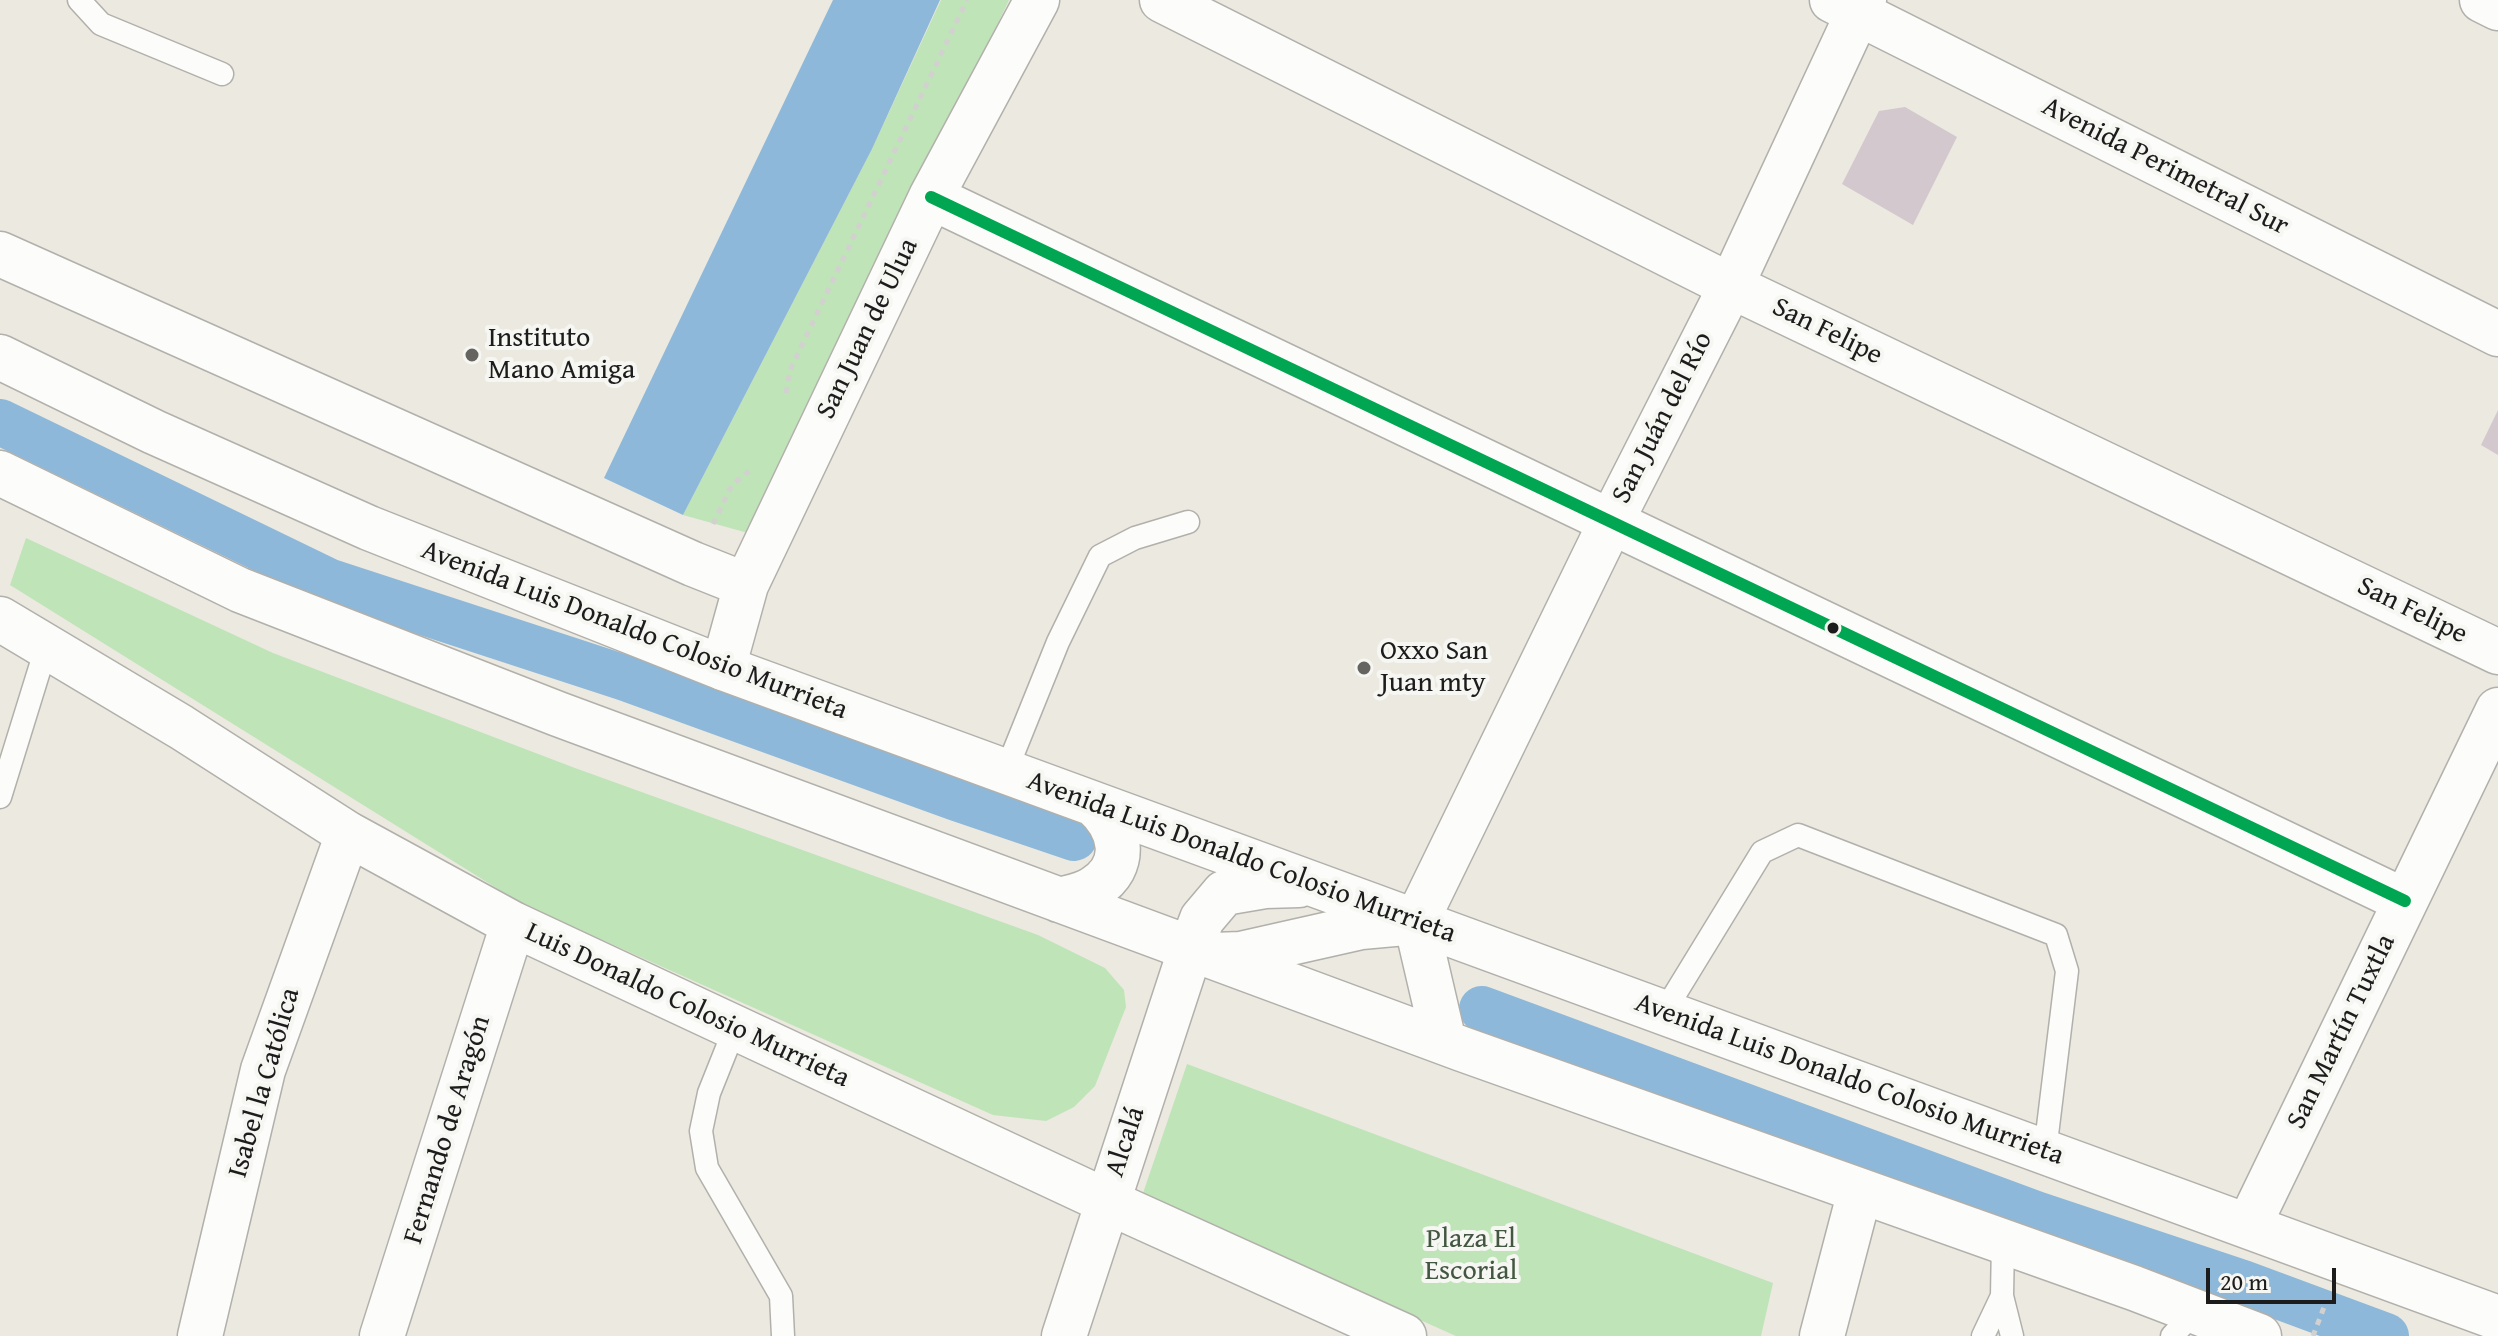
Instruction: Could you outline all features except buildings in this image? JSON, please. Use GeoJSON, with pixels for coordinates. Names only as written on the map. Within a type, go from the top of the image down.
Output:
{"type":"FeatureCollection","features":[{"type":"Feature","properties":{"kind":"street","name":"San Juan de Ulua"},"geometry":{"type":"LineString","coordinates":[[723,668],[746,585],[931,197],[1037,0]]}},
{"type":"Feature","properties":{"kind":"street","name":"San Felipe"},"geometry":{"type":"LineString","coordinates":[[1162,0],[1731,286],[2498,652]]}},
{"type":"Feature","properties":{"kind":"street"},"geometry":{"type":"LineString","coordinates":[[2482,0],[2498,8]]}},
{"type":"Feature","properties":{"kind":"street","name":"San Juán del Río"},"geometry":{"type":"LineString","coordinates":[[1416,922],[1611,522],[1731,286],[1852,4]]}},
{"type":"Feature","properties":{"kind":"street","name":"Avenida Perimetral Sur"},"geometry":{"type":"LineString","coordinates":[[1852,4],[2498,334]]}},
{"type":"Feature","properties":{"kind":"street"},"geometry":{"type":"LineString","coordinates":[[931,197],[2405,901]]}},
{"type":"Feature","properties":{"kind":"street"},"geometry":{"type":"LineString","coordinates":[[0,254],[746,585]]}},
{"type":"Feature","properties":{"kind":"street","name":"Avenida Luis Donaldo Colosio Murrieta"},"geometry":{"type":"LineString","coordinates":[[0,357],[154,432],[369,528],[723,668],[2498,1318]]}},
{"type":"Feature","properties":{"kind":"street"},"geometry":{"type":"LineString","coordinates":[[0,474],[240,590],[558,714],[1444,1042],[2003,1242],[2184,1324],[2259,1336]]}},
{"type":"Feature","properties":{"kind":"street","name":"Luis Donaldo Colosio Murrieta"},"geometry":{"type":"LineString","coordinates":[[0,619],[47,645],[348,834],[513,924],[1106,1201],[1404,1336]]}},
{"type":"Feature","properties":{"kind":"street","name":"San Martín Tuxtla"},"geometry":{"type":"LineString","coordinates":[[2249,1225],[2498,710]]}},
{"type":"Feature","properties":{"kind":"street"},"geometry":{"type":"LineString","coordinates":[[1059,900],[1093,889],[1106,878],[1115,863],[1118,846],[1116,830],[1107,815],[1094,804]]}},
{"type":"Feature","properties":{"kind":"street","name":"Isabel la Católica"},"geometry":{"type":"LineString","coordinates":[[200,1336],[263,1070],[348,834]]}},
{"type":"Feature","properties":{"kind":"street","name":"Alcalá"},"geometry":{"type":"LineString","coordinates":[[1064,1336],[1106,1201],[1199,952],[1202,919],[1224,893],[1265,886],[1314,884]]}},
{"type":"Feature","properties":{"kind":"street"},"geometry":{"type":"LineString","coordinates":[[1199,952],[1241,954],[1361,927],[1416,922],[1444,1042]]}},
{"type":"Feature","properties":{"kind":"street","name":"Fernando de Aragón"},"geometry":{"type":"LineString","coordinates":[[382,1336],[513,924]]}},
{"type":"Feature","properties":{"kind":"street"},"geometry":{"type":"LineString","coordinates":[[1822,1336],[1860,1191]]}},
{"type":"Feature","properties":{"kind":"lane"},"geometry":{"type":"LineString","coordinates":[[79,0],[101,24],[222,74]]}},
{"type":"Feature","properties":{"kind":"lane"},"geometry":{"type":"LineString","coordinates":[[1006,771],[1058,642],[1100,556],[1135,538],[1188,522]]}},
{"type":"Feature","properties":{"kind":"lane"},"geometry":{"type":"LineString","coordinates":[[0,797],[47,645]]}},
{"type":"Feature","properties":{"kind":"lane"},"geometry":{"type":"LineString","coordinates":[[1664,1012],[1762,852],[1798,835],[2056,935],[2067,971],[2045,1151]]}},
{"type":"Feature","properties":{"kind":"lane"},"geometry":{"type":"LineString","coordinates":[[735,1028],[709,1093],[701,1131],[707,1168],[781,1296],[783,1336]]}},
{"type":"Feature","properties":{"kind":"lane"},"geometry":{"type":"LineString","coordinates":[[2003,1242],[2002,1296],[2012,1336]]}},
{"type":"Feature","properties":{"kind":"lane"},"geometry":{"type":"LineString","coordinates":[[1983,1336],[2002,1296]]}},
{"type":"Feature","properties":{"kind":"path"},"geometry":{"type":"LineString","coordinates":[[785,396],[790,370],[967,0]]}},
{"type":"Feature","properties":{"kind":"path"},"geometry":{"type":"LineString","coordinates":[[693,564],[732,485],[754,467]]}},
{"type":"Feature","properties":{"kind":"green space"},"geometry":{"type":"Polygon","coordinates":[[[941,0],[1009,0],[855,324],[748,533],[683,515],[872,149],[941,0]]]}},
{"type":"Feature","properties":{"kind":"green space"},"geometry":{"type":"Polygon","coordinates":[[[26,538],[273,653],[575,768],[1038,935],[1105,968],[1124,990],[1126,1007],[1095,1086],[1074,1107],[1046,1121],[993,1115],[522,904],[10,585],[26,538]]]}},
{"type":"Feature","properties":{"kind":"green space","name":"Plaza El Escorial"},"geometry":{"type":"Polygon","coordinates":[[[1187,1064],[1773,1283],[1761,1336],[1456,1336],[1142,1196],[1187,1064]]]}},
{"type":"Feature","properties":{"kind":"water"},"geometry":{"type":"Polygon","coordinates":[[[833,0],[940,0],[872,149],[683,515],[604,478],[833,0]]]}},
{"type":"Feature","properties":{"kind":"waterway"},"geometry":{"type":"LineString","coordinates":[[0,422],[328,581],[625,678],[1074,838]]}},
{"type":"Feature","properties":{"kind":"waterway"},"geometry":{"type":"LineString","coordinates":[[1482,1009],[2036,1214],[2243,1283],[2386,1336]]}},
{"type":"Feature","properties":{"kind":"transit line"},"geometry":{"type":"LineString","coordinates":[[931,197],[2405,901]]}},
{"type":"Feature","properties":{"kind":"place","name":"Instituto Mano Amiga"},"geometry":{"type":"Point","coordinates":[472,355]}},
{"type":"Feature","properties":{"kind":"place","name":"Oxxo San Juan mty"},"geometry":{"type":"Point","coordinates":[1364,668]}}]}
